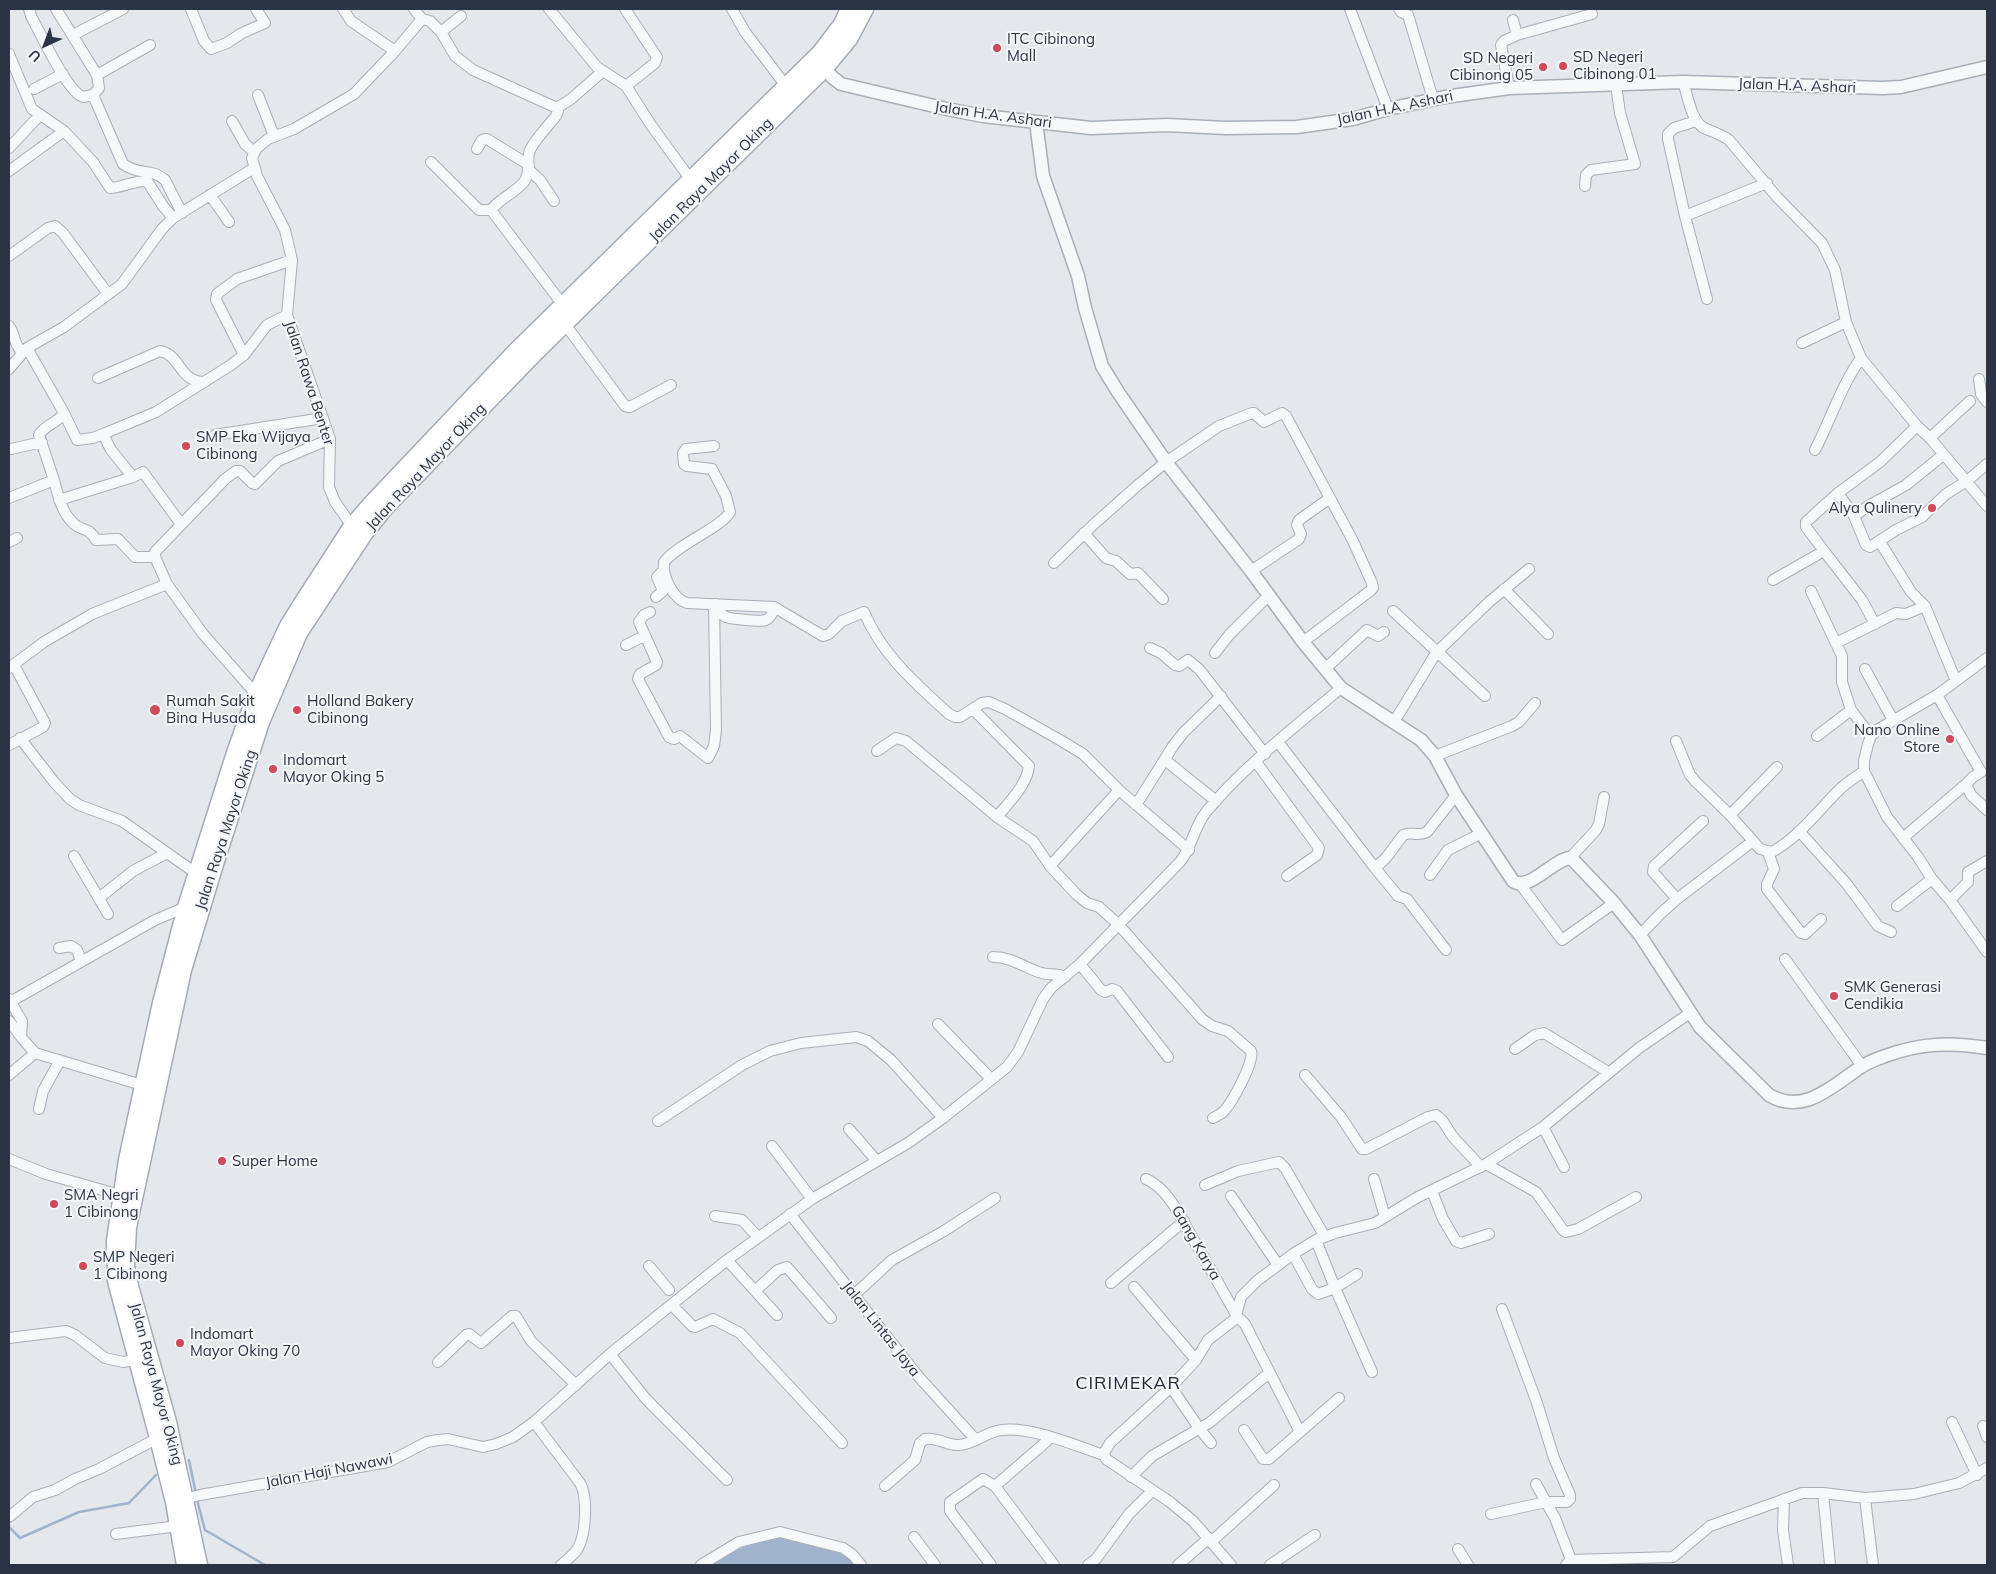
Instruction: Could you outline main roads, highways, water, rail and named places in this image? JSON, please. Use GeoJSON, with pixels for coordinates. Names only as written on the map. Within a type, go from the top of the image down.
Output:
{"type":"FeatureCollection","features":[{"type":"Feature","properties":{"kind":"main road","name":"Jalan Raya Mayor Oking"},"geometry":{"type":"LineString","coordinates":[[185,1565],[178,1526],[188,1498],[158,1438],[114,1266],[114,1241],[120,1195],[142,1085],[186,907],[197,874],[212,850],[269,700],[299,633],[311,612],[364,534],[385,508],[563,305],[675,206],[690,180],[786,86],[820,63],[849,9]]}},
{"type":"Feature","properties":{"kind":"main road","name":"Jalan Raya Mayor Oking"},"geometry":{"type":"LineString","coordinates":[[200,1565],[188,1498],[131,1296],[126,1266],[126,1245],[142,1155],[173,1008],[212,850],[256,694],[288,626],[352,526],[404,468],[501,377],[565,324],[675,206],[820,63],[850,38],[865,9]]}},
{"type":"Feature","properties":{"kind":"water"},"geometry":{"type":"Polygon","coordinates":[[[785,1537],[832,1549],[841,1553],[855,1565],[708,1565],[745,1546],[764,1540],[785,1537]]]}},
{"type":"Feature","properties":{"kind":"waterway"},"geometry":{"type":"LineString","coordinates":[[189,1460],[196,1494]]}},
{"type":"Feature","properties":{"kind":"waterway"},"geometry":{"type":"LineString","coordinates":[[9,1527],[20,1538],[79,1512],[129,1503],[156,1475]]}},
{"type":"Feature","properties":{"kind":"waterway"},"geometry":{"type":"LineString","coordinates":[[197,1500],[205,1530],[265,1565]]}},
{"type":"Feature","properties":{"kind":"place","name":"ITC Cibinong Mall"},"geometry":{"type":"Point","coordinates":[997,48]}},
{"type":"Feature","properties":{"kind":"place","name":"SD Negeri Cibinong 01"},"geometry":{"type":"Point","coordinates":[1563,66]}},
{"type":"Feature","properties":{"kind":"place","name":"SD Negeri Cibinong 05"},"geometry":{"type":"Point","coordinates":[1543,67]}},
{"type":"Feature","properties":{"kind":"place","name":"SMP Eka Wijaya Cibinong"},"geometry":{"type":"Point","coordinates":[186,446]}},
{"type":"Feature","properties":{"kind":"place","name":"Alya Qulinery"},"geometry":{"type":"Point","coordinates":[1932,508]}},
{"type":"Feature","properties":{"kind":"place","name":"Rumah Sakit Bina Husada"},"geometry":{"type":"Point","coordinates":[155,710]}},
{"type":"Feature","properties":{"kind":"place","name":"Holland Bakery Cibinong"},"geometry":{"type":"Point","coordinates":[297,710]}},
{"type":"Feature","properties":{"kind":"place","name":"Nano Online Store"},"geometry":{"type":"Point","coordinates":[1950,739]}},
{"type":"Feature","properties":{"kind":"place","name":"Indomart Mayor Oking 5"},"geometry":{"type":"Point","coordinates":[273,769]}},
{"type":"Feature","properties":{"kind":"place","name":"SMK Generasi Cendikia"},"geometry":{"type":"Point","coordinates":[1834,996]}},
{"type":"Feature","properties":{"kind":"place","name":"Super Home"},"geometry":{"type":"Point","coordinates":[222,1161]}},
{"type":"Feature","properties":{"kind":"place","name":"SMA Negri 1 Cibinong"},"geometry":{"type":"Point","coordinates":[54,1204]}},
{"type":"Feature","properties":{"kind":"place","name":"SMP Negeri 1 Cibinong"},"geometry":{"type":"Point","coordinates":[83,1266]}},
{"type":"Feature","properties":{"kind":"place","name":"Indomart Mayor Oking 70"},"geometry":{"type":"Point","coordinates":[180,1343]}},
{"type":"Feature","properties":{"kind":"district","name":"CIRIMEKAR"},"geometry":{"type":"Point","coordinates":[1128,1384]}}]}
